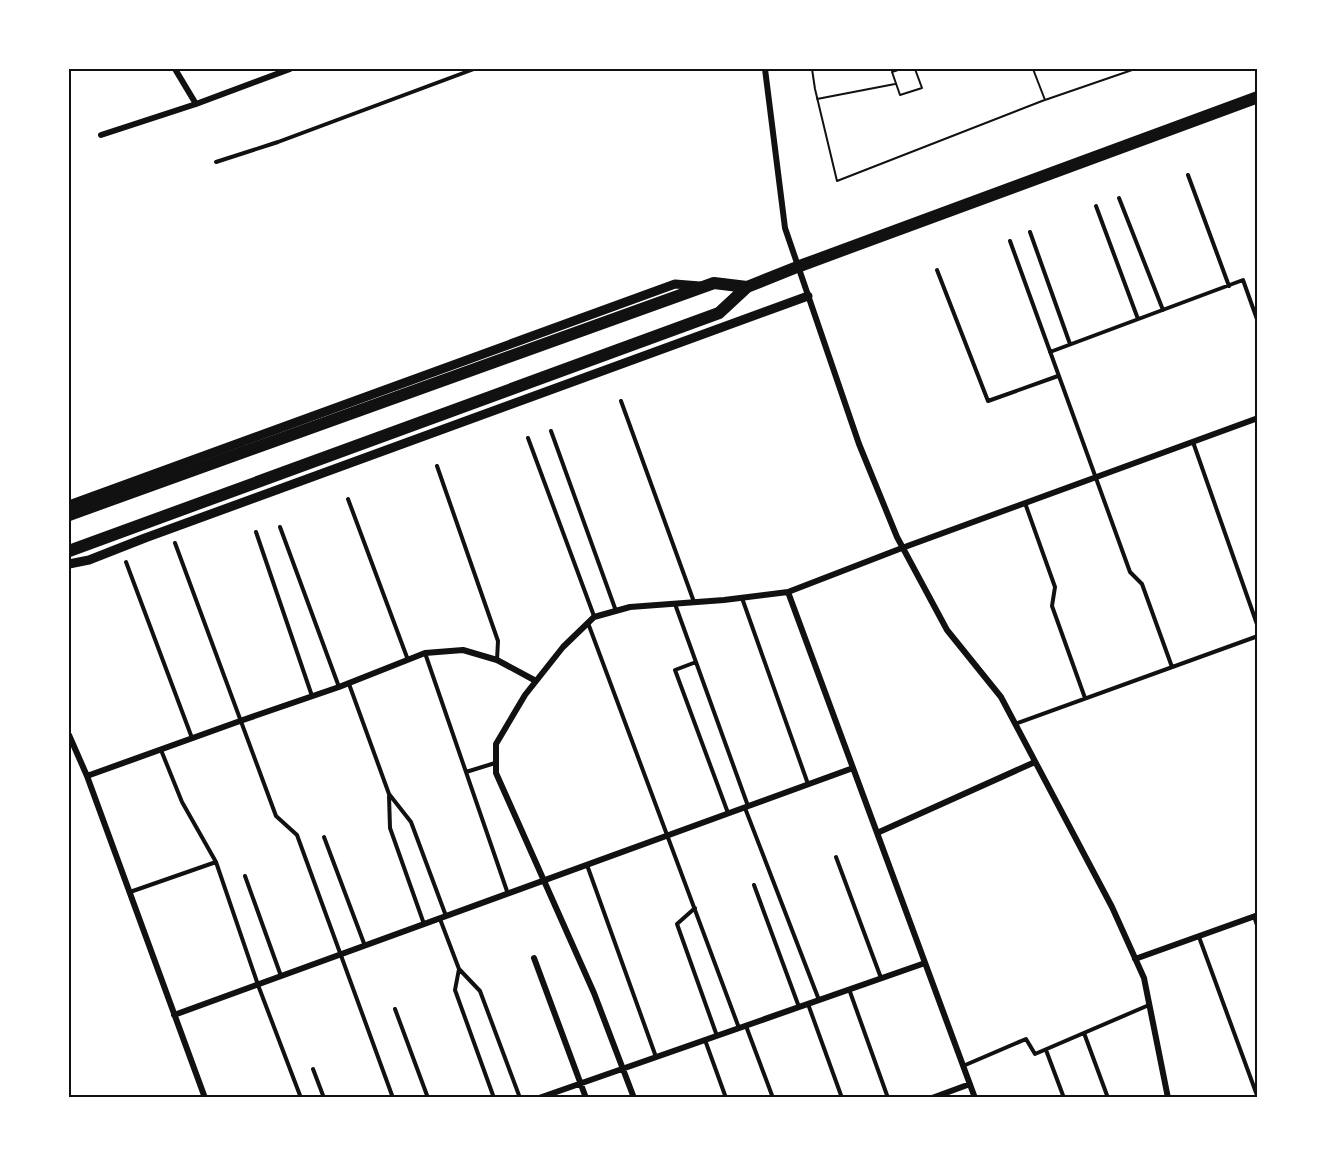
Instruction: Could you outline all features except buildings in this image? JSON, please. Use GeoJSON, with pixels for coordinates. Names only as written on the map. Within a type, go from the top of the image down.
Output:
{"type":"FeatureCollection","features":[{"type":"Feature","properties":{"kind":"highway"},"geometry":{"type":"LineString","coordinates":[[69,551],[720,313],[747,287],[1258,97]]}},
{"type":"Feature","properties":{"kind":"highway"},"geometry":{"type":"LineString","coordinates":[[69,515],[705,286],[714,283],[747,287]]}},
{"type":"Feature","properties":{"kind":"street"},"geometry":{"type":"LineString","coordinates":[[176,69],[196,104]]}},
{"type":"Feature","properties":{"kind":"street"},"geometry":{"type":"LineString","coordinates":[[101,135],[196,104],[290,69]]}},
{"type":"Feature","properties":{"kind":"street"},"geometry":{"type":"LineString","coordinates":[[765,69],[785,228],[859,444],[902,548],[947,630],[1000,697],[1112,907],[1144,978],[1168,1098]]}},
{"type":"Feature","properties":{"kind":"street"},"geometry":{"type":"LineString","coordinates":[[69,505],[675,284],[705,286]]}},
{"type":"Feature","properties":{"kind":"street"},"geometry":{"type":"LineString","coordinates":[[69,564],[89,561],[145,538],[808,296]]}},
{"type":"Feature","properties":{"kind":"street"},"geometry":{"type":"LineString","coordinates":[[698,336],[714,315]]}},
{"type":"Feature","properties":{"kind":"street"},"geometry":{"type":"LineString","coordinates":[[634,1098],[594,993],[496,772],[496,744],[525,695],[563,647],[594,617],[630,606],[742,598],[788,592],[1258,418]]}},
{"type":"Feature","properties":{"kind":"street"},"geometry":{"type":"LineString","coordinates":[[788,592],[975,1098]]}},
{"type":"Feature","properties":{"kind":"street"},"geometry":{"type":"LineString","coordinates":[[87,776],[339,687],[425,653],[463,650],[497,660],[536,681]]}},
{"type":"Feature","properties":{"kind":"street"},"geometry":{"type":"LineString","coordinates":[[69,735],[87,776],[205,1098]]}},
{"type":"Feature","properties":{"kind":"street"},"geometry":{"type":"LineString","coordinates":[[877,832],[1035,762]]}},
{"type":"Feature","properties":{"kind":"street"},"geometry":{"type":"LineString","coordinates":[[174,1015],[853,768]]}},
{"type":"Feature","properties":{"kind":"street"},"geometry":{"type":"LineString","coordinates":[[1135,959],[1256,915]]}},
{"type":"Feature","properties":{"kind":"street"},"geometry":{"type":"LineString","coordinates":[[534,958],[586,1098]]}},
{"type":"Feature","properties":{"kind":"street"},"geometry":{"type":"LineString","coordinates":[[539,1098],[925,963]]}},
{"type":"Feature","properties":{"kind":"street"},"geometry":{"type":"LineString","coordinates":[[932,1098],[970,1084]]}},
{"type":"Feature","properties":{"kind":"lane"},"geometry":{"type":"LineString","coordinates":[[216,162],[278,142],[474,69]]}},
{"type":"Feature","properties":{"kind":"lane"},"geometry":{"type":"LineString","coordinates":[[1188,175],[1229,286]]}},
{"type":"Feature","properties":{"kind":"lane"},"geometry":{"type":"LineString","coordinates":[[1119,198],[1163,310]]}},
{"type":"Feature","properties":{"kind":"lane"},"geometry":{"type":"LineString","coordinates":[[1096,206],[1138,319]]}},
{"type":"Feature","properties":{"kind":"lane"},"geometry":{"type":"LineString","coordinates":[[1030,232],[1070,344]]}},
{"type":"Feature","properties":{"kind":"lane"},"geometry":{"type":"LineString","coordinates":[[1010,241],[1130,572],[1142,584],[1172,667]]}},
{"type":"Feature","properties":{"kind":"lane"},"geometry":{"type":"LineString","coordinates":[[937,270],[988,401],[1059,375]]}},
{"type":"Feature","properties":{"kind":"lane"},"geometry":{"type":"LineString","coordinates":[[1050,352],[1243,280],[1258,322]]}},
{"type":"Feature","properties":{"kind":"lane"},"geometry":{"type":"LineString","coordinates":[[621,401],[694,602]]}},
{"type":"Feature","properties":{"kind":"lane"},"geometry":{"type":"LineString","coordinates":[[550,431],[616,611]]}},
{"type":"Feature","properties":{"kind":"lane"},"geometry":{"type":"LineString","coordinates":[[528,438],[594,617]]}},
{"type":"Feature","properties":{"kind":"lane"},"geometry":{"type":"LineString","coordinates":[[1193,442],[1258,627]]}},
{"type":"Feature","properties":{"kind":"lane"},"geometry":{"type":"LineString","coordinates":[[437,466],[498,642],[497,660]]}},
{"type":"Feature","properties":{"kind":"lane"},"geometry":{"type":"LineString","coordinates":[[348,499],[408,660]]}},
{"type":"Feature","properties":{"kind":"lane"},"geometry":{"type":"LineString","coordinates":[[1025,503],[1055,587],[1052,606],[1085,698]]}},
{"type":"Feature","properties":{"kind":"lane"},"geometry":{"type":"LineString","coordinates":[[280,527],[339,687]]}},
{"type":"Feature","properties":{"kind":"lane"},"geometry":{"type":"LineString","coordinates":[[256,532],[312,696]]}},
{"type":"Feature","properties":{"kind":"lane"},"geometry":{"type":"LineString","coordinates":[[175,543],[276,816],[297,835],[393,1098]]}},
{"type":"Feature","properties":{"kind":"lane"},"geometry":{"type":"LineString","coordinates":[[126,562],[192,738]]}},
{"type":"Feature","properties":{"kind":"lane"},"geometry":{"type":"LineString","coordinates":[[742,598],[808,784]]}},
{"type":"Feature","properties":{"kind":"lane"},"geometry":{"type":"LineString","coordinates":[[675,603],[747,807],[819,1000]]}},
{"type":"Feature","properties":{"kind":"lane"},"geometry":{"type":"LineString","coordinates":[[588,623],[695,908],[772,1098]]}},
{"type":"Feature","properties":{"kind":"lane"},"geometry":{"type":"LineString","coordinates":[[1015,724],[1258,636]]}},
{"type":"Feature","properties":{"kind":"lane"},"geometry":{"type":"LineString","coordinates":[[425,653],[508,894]]}},
{"type":"Feature","properties":{"kind":"lane"},"geometry":{"type":"LineString","coordinates":[[696,662],[675,669],[728,814]]}},
{"type":"Feature","properties":{"kind":"lane"},"geometry":{"type":"LineString","coordinates":[[349,683],[389,794],[390,828],[424,924]]}},
{"type":"Feature","properties":{"kind":"lane"},"geometry":{"type":"LineString","coordinates":[[161,749],[182,802],[216,862],[258,985],[301,1098]]}},
{"type":"Feature","properties":{"kind":"lane"},"geometry":{"type":"LineString","coordinates":[[466,772],[496,762]]}},
{"type":"Feature","properties":{"kind":"lane"},"geometry":{"type":"LineString","coordinates":[[389,794],[411,822],[459,969],[480,991],[520,1098]]}},
{"type":"Feature","properties":{"kind":"lane"},"geometry":{"type":"LineString","coordinates":[[324,837],[365,946]]}},
{"type":"Feature","properties":{"kind":"lane"},"geometry":{"type":"LineString","coordinates":[[836,857],[881,978]]}},
{"type":"Feature","properties":{"kind":"lane"},"geometry":{"type":"LineString","coordinates":[[129,892],[216,862]]}},
{"type":"Feature","properties":{"kind":"lane"},"geometry":{"type":"LineString","coordinates":[[587,865],[656,1057]]}},
{"type":"Feature","properties":{"kind":"lane"},"geometry":{"type":"LineString","coordinates":[[245,876],[281,976]]}},
{"type":"Feature","properties":{"kind":"lane"},"geometry":{"type":"LineString","coordinates":[[754,885],[799,1007]]}},
{"type":"Feature","properties":{"kind":"lane"},"geometry":{"type":"LineString","coordinates":[[695,908],[677,924],[717,1036]]}},
{"type":"Feature","properties":{"kind":"lane"},"geometry":{"type":"LineString","coordinates":[[1256,915],[1258,928]]}},
{"type":"Feature","properties":{"kind":"lane"},"geometry":{"type":"LineString","coordinates":[[1199,936],[1258,1098]]}},
{"type":"Feature","properties":{"kind":"lane"},"geometry":{"type":"LineString","coordinates":[[459,969],[455,990],[494,1098]]}},
{"type":"Feature","properties":{"kind":"lane"},"geometry":{"type":"LineString","coordinates":[[849,989],[888,1098]]}},
{"type":"Feature","properties":{"kind":"lane"},"geometry":{"type":"LineString","coordinates":[[808,1004],[842,1098]]}},
{"type":"Feature","properties":{"kind":"lane"},"geometry":{"type":"LineString","coordinates":[[963,1066],[1026,1039],[1035,1054],[1149,1005]]}},
{"type":"Feature","properties":{"kind":"lane"},"geometry":{"type":"LineString","coordinates":[[395,1009],[428,1098]]}},
{"type":"Feature","properties":{"kind":"lane"},"geometry":{"type":"LineString","coordinates":[[1084,1033],[1108,1098]]}},
{"type":"Feature","properties":{"kind":"lane"},"geometry":{"type":"LineString","coordinates":[[705,1040],[726,1098]]}},
{"type":"Feature","properties":{"kind":"lane"},"geometry":{"type":"LineString","coordinates":[[1046,1050],[1065,1098]]}},
{"type":"Feature","properties":{"kind":"lane"},"geometry":{"type":"LineString","coordinates":[[313,1069],[324,1098]]}},
{"type":"Feature","properties":{"kind":"path"},"geometry":{"type":"LineString","coordinates":[[812,69],[837,182],[1045,100],[1135,69]]}},
{"type":"Feature","properties":{"kind":"path"},"geometry":{"type":"LineString","coordinates":[[901,69],[892,72],[900,95],[922,88],[915,69]]}},
{"type":"Feature","properties":{"kind":"path"},"geometry":{"type":"LineString","coordinates":[[1033,69],[1045,100]]}},
{"type":"Feature","properties":{"kind":"path"},"geometry":{"type":"LineString","coordinates":[[1118,69],[1120,74]]}},
{"type":"Feature","properties":{"kind":"path"},"geometry":{"type":"LineString","coordinates":[[817,99],[895,84]]}}]}
